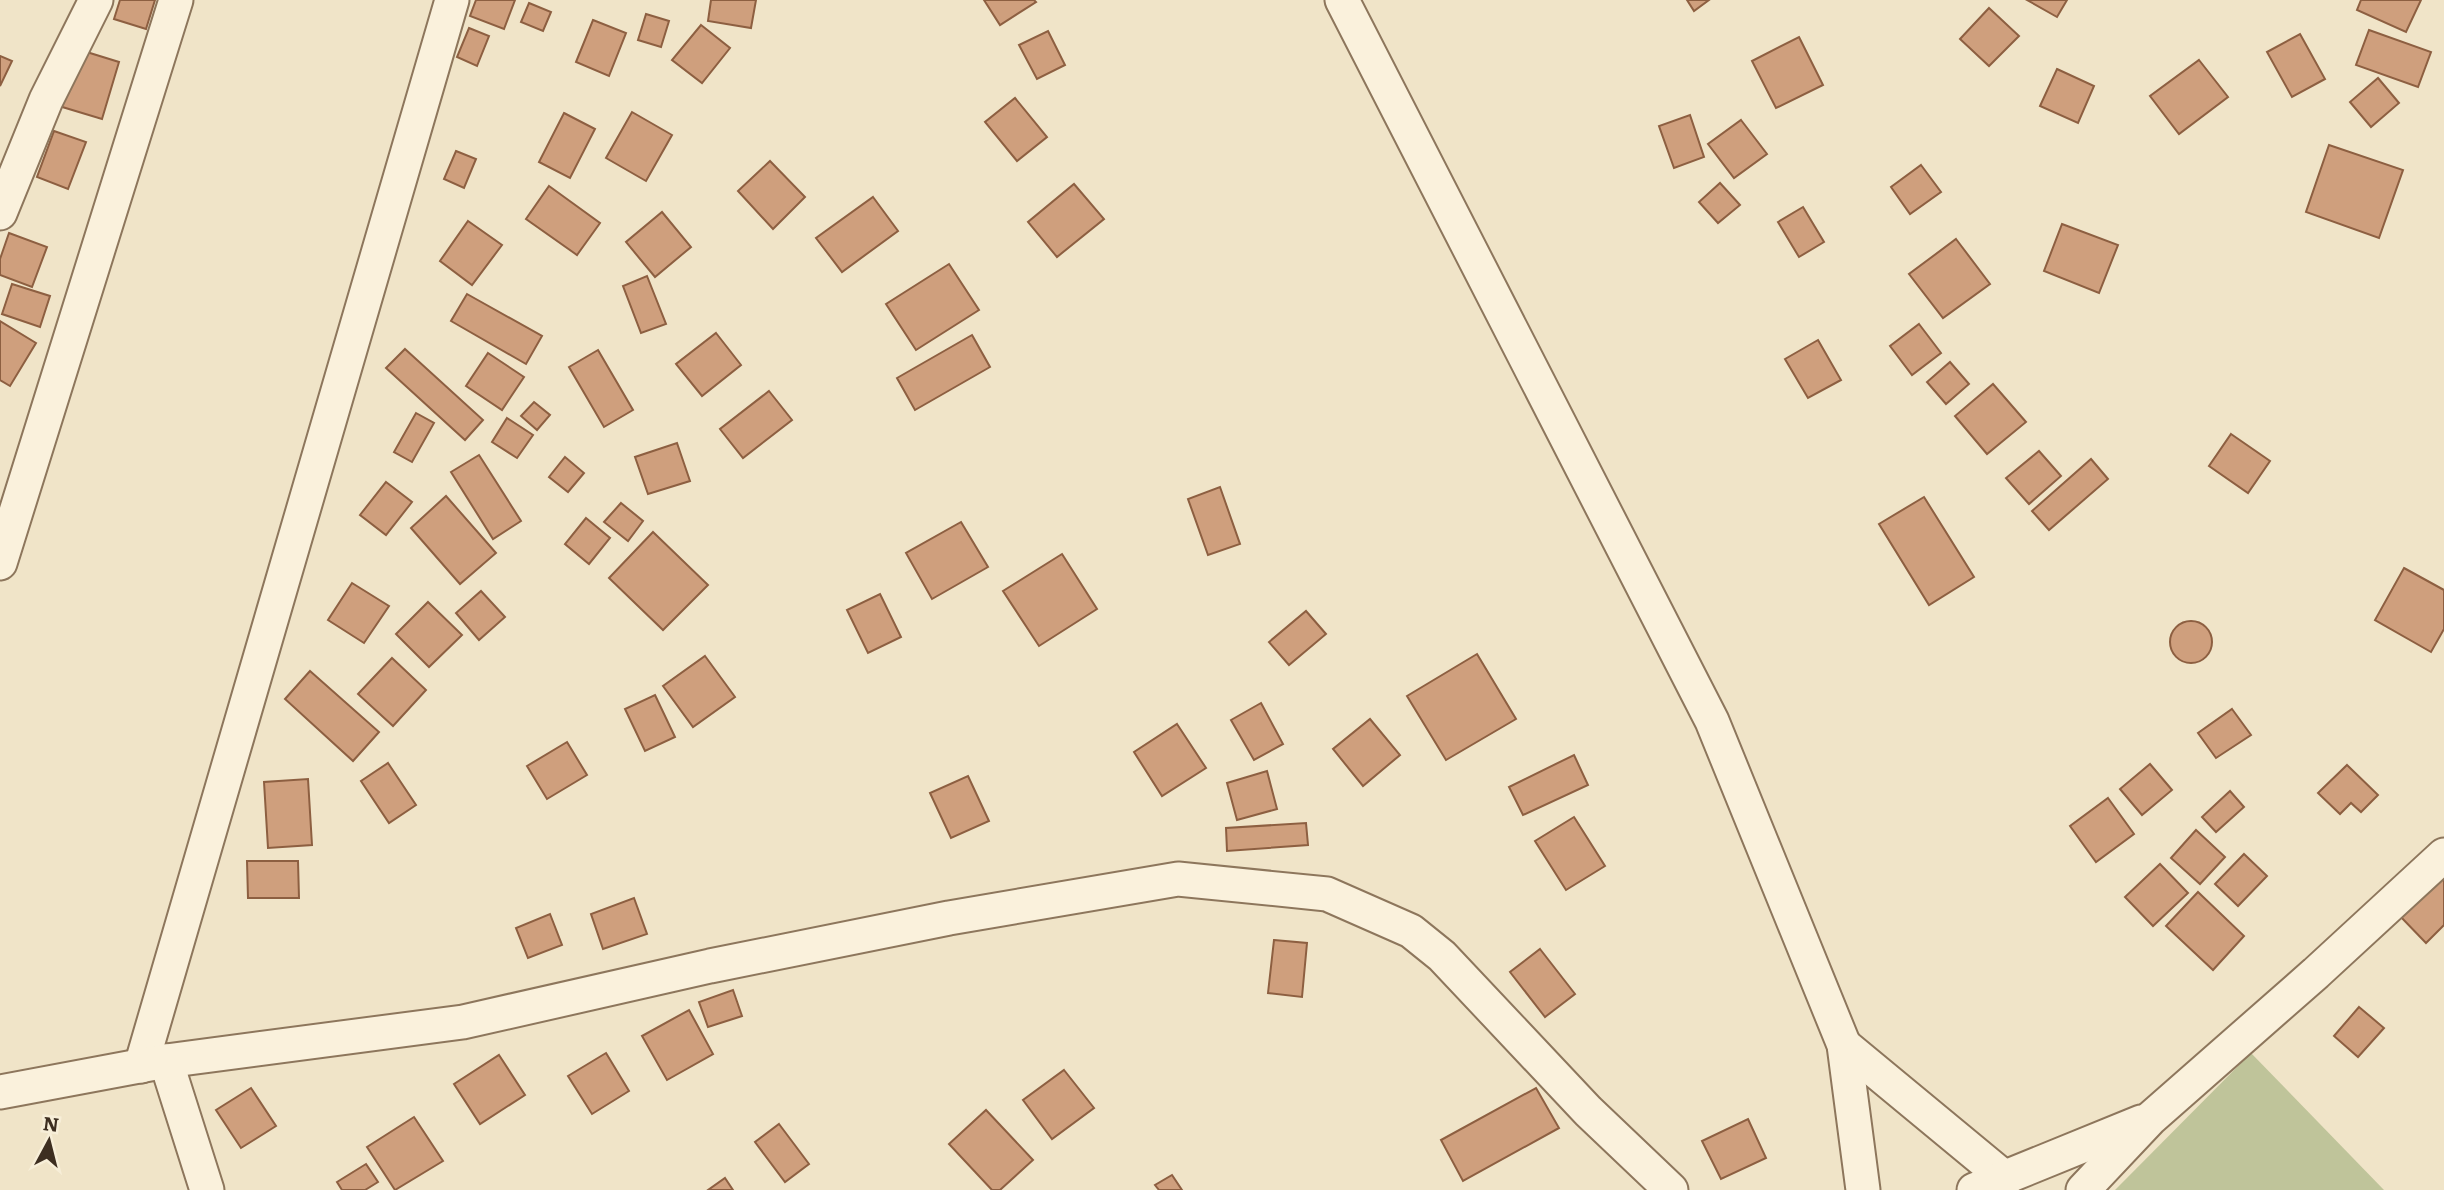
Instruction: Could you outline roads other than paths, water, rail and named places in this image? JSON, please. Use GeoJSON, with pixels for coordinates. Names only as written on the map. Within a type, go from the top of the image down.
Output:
{"type":"FeatureCollection","features":[{"type":"Feature","properties":{"kind":"street"},"geometry":{"type":"LineString","coordinates":[[0,213],[46,100],[96,0]]}},
{"type":"Feature","properties":{"kind":"street"},"geometry":{"type":"LineString","coordinates":[[0,563],[176,0]]}},
{"type":"Feature","properties":{"kind":"street"},"geometry":{"type":"LineString","coordinates":[[207,1190],[154,1063],[452,0]]}},
{"type":"Feature","properties":{"kind":"street"},"geometry":{"type":"LineString","coordinates":[[1342,0],[1712,721],[1844,1045],[1863,1190]]}},
{"type":"Feature","properties":{"kind":"street"},"geometry":{"type":"LineString","coordinates":[[2083,1190],[2151,1118],[2316,973],[2444,855]]}},
{"type":"Feature","properties":{"kind":"street"},"geometry":{"type":"LineString","coordinates":[[0,1092],[154,1063],[463,1022],[710,965],[949,918],[1165,880],[1296,889],[1327,894],[1411,931],[1427,943],[1588,1111],[1671,1190]]}},
{"type":"Feature","properties":{"kind":"street"},"geometry":{"type":"LineString","coordinates":[[1844,1045],[2006,1179]]}},
{"type":"Feature","properties":{"kind":"street"},"geometry":{"type":"LineString","coordinates":[[1975,1190],[2151,1118]]}}]}
